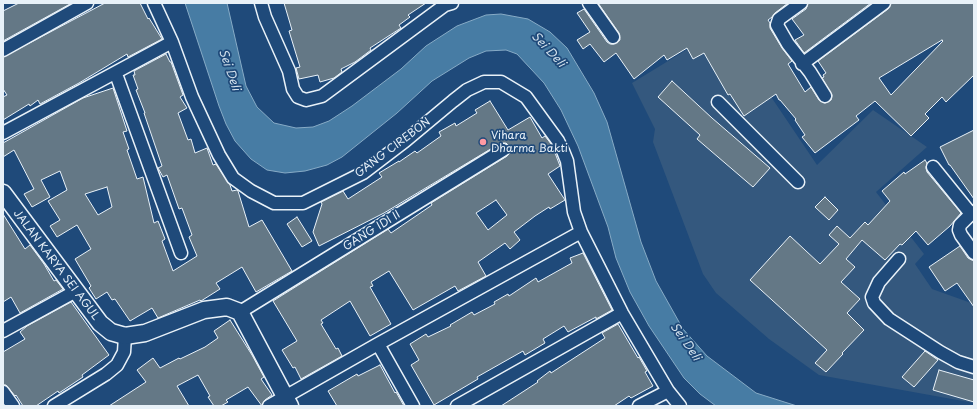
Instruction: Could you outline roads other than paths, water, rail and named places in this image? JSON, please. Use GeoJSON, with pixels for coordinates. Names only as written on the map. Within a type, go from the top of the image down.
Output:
{"type":"FeatureCollection","features":[{"type":"Feature","properties":{"kind":"main road","name":"JALAN KARYA SEI AGUL"},"geometry":{"type":"LineString","coordinates":[[5,199],[100,323],[111,332],[124,336],[145,334],[204,310],[216,307],[227,306],[240,312]]}},
{"type":"Feature","properties":{"kind":"main road"},"geometry":{"type":"LineString","coordinates":[[240,312],[288,401]]}},
{"type":"Feature","properties":{"kind":"street"},"geometry":{"type":"LineString","coordinates":[[3,50],[87,3]]}},
{"type":"Feature","properties":{"kind":"street","name":"GANG CIREBON"},"geometry":{"type":"LineString","coordinates":[[154,3],[172,42],[192,97],[219,155],[233,178],[251,191],[274,203],[303,203],[363,173],[467,90],[484,82],[501,82],[526,97],[558,141],[567,161],[574,212],[581,232]]}},
{"type":"Feature","properties":{"kind":"street"},"geometry":{"type":"LineString","coordinates":[[261,3],[265,17],[289,71],[293,89],[298,97],[306,100],[322,96],[445,5],[452,3]]}},
{"type":"Feature","properties":{"kind":"street"},"geometry":{"type":"LineString","coordinates":[[589,3],[613,37]]}},
{"type":"Feature","properties":{"kind":"street"},"geometry":{"type":"LineString","coordinates":[[801,3],[784,15],[777,23],[788,44],[813,77],[825,96]]}},
{"type":"Feature","properties":{"kind":"street"},"geometry":{"type":"LineString","coordinates":[[802,64],[884,3]]}},
{"type":"Feature","properties":{"kind":"street"},"geometry":{"type":"LineString","coordinates":[[3,133],[43,110],[116,74],[172,42]]}},
{"type":"Feature","properties":{"kind":"street"},"geometry":{"type":"LineString","coordinates":[[116,74],[181,253]]}},
{"type":"Feature","properties":{"kind":"street"},"geometry":{"type":"LineString","coordinates":[[718,102],[798,182]]}},
{"type":"Feature","properties":{"kind":"street","name":"GANG IDI II"},"geometry":{"type":"LineString","coordinates":[[240,312],[504,150]]}},
{"type":"Feature","properties":{"kind":"street"},"geometry":{"type":"LineString","coordinates":[[934,167],[972,213],[960,225],[959,230],[974,253]]}},
{"type":"Feature","properties":{"kind":"street"},"geometry":{"type":"LineString","coordinates":[[269,406],[288,401],[378,344],[581,232],[622,313],[668,391],[680,406]]}},
{"type":"Feature","properties":{"kind":"street"},"geometry":{"type":"LineString","coordinates":[[899,259],[879,282],[872,297],[874,303],[889,319],[940,352],[958,362],[974,368]]}},
{"type":"Feature","properties":{"kind":"street"},"geometry":{"type":"LineString","coordinates":[[3,331],[76,291]]}},
{"type":"Feature","properties":{"kind":"street"},"geometry":{"type":"LineString","coordinates":[[457,406],[622,313]]}},
{"type":"Feature","properties":{"kind":"street"},"geometry":{"type":"LineString","coordinates":[[54,406],[106,374],[117,365],[124,352],[124,336]]}},
{"type":"Feature","properties":{"kind":"street"},"geometry":{"type":"LineString","coordinates":[[378,344],[413,406]]}},
{"type":"Feature","properties":{"kind":"street"},"geometry":{"type":"LineString","coordinates":[[639,406],[668,391]]}},
{"type":"Feature","properties":{"kind":"street"},"geometry":{"type":"LineString","coordinates":[[3,392],[13,406]]}},
{"type":"Feature","properties":{"kind":"water","name":"Sei Deli"},"geometry":{"type":"Polygon","coordinates":[[[185,3],[227,3],[246,86],[257,107],[274,123],[296,128],[313,127],[329,121],[352,106],[401,69],[426,46],[457,26],[486,15],[501,14],[528,19],[550,32],[567,48],[594,93],[607,122],[641,242],[656,281],[683,329],[707,356],[756,393],[797,406],[716,406],[700,394],[684,378],[649,326],[630,292],[616,258],[608,227],[578,146],[561,110],[544,83],[517,54],[506,50],[486,51],[469,58],[432,81],[397,113],[342,157],[327,165],[305,171],[285,173],[267,170],[251,159],[235,141],[219,106],[185,3]]]}},
{"type":"Feature","properties":{"kind":"place","name":"Vihara Dharma Bakti"},"geometry":{"type":"Point","coordinates":[483,142]}}]}
